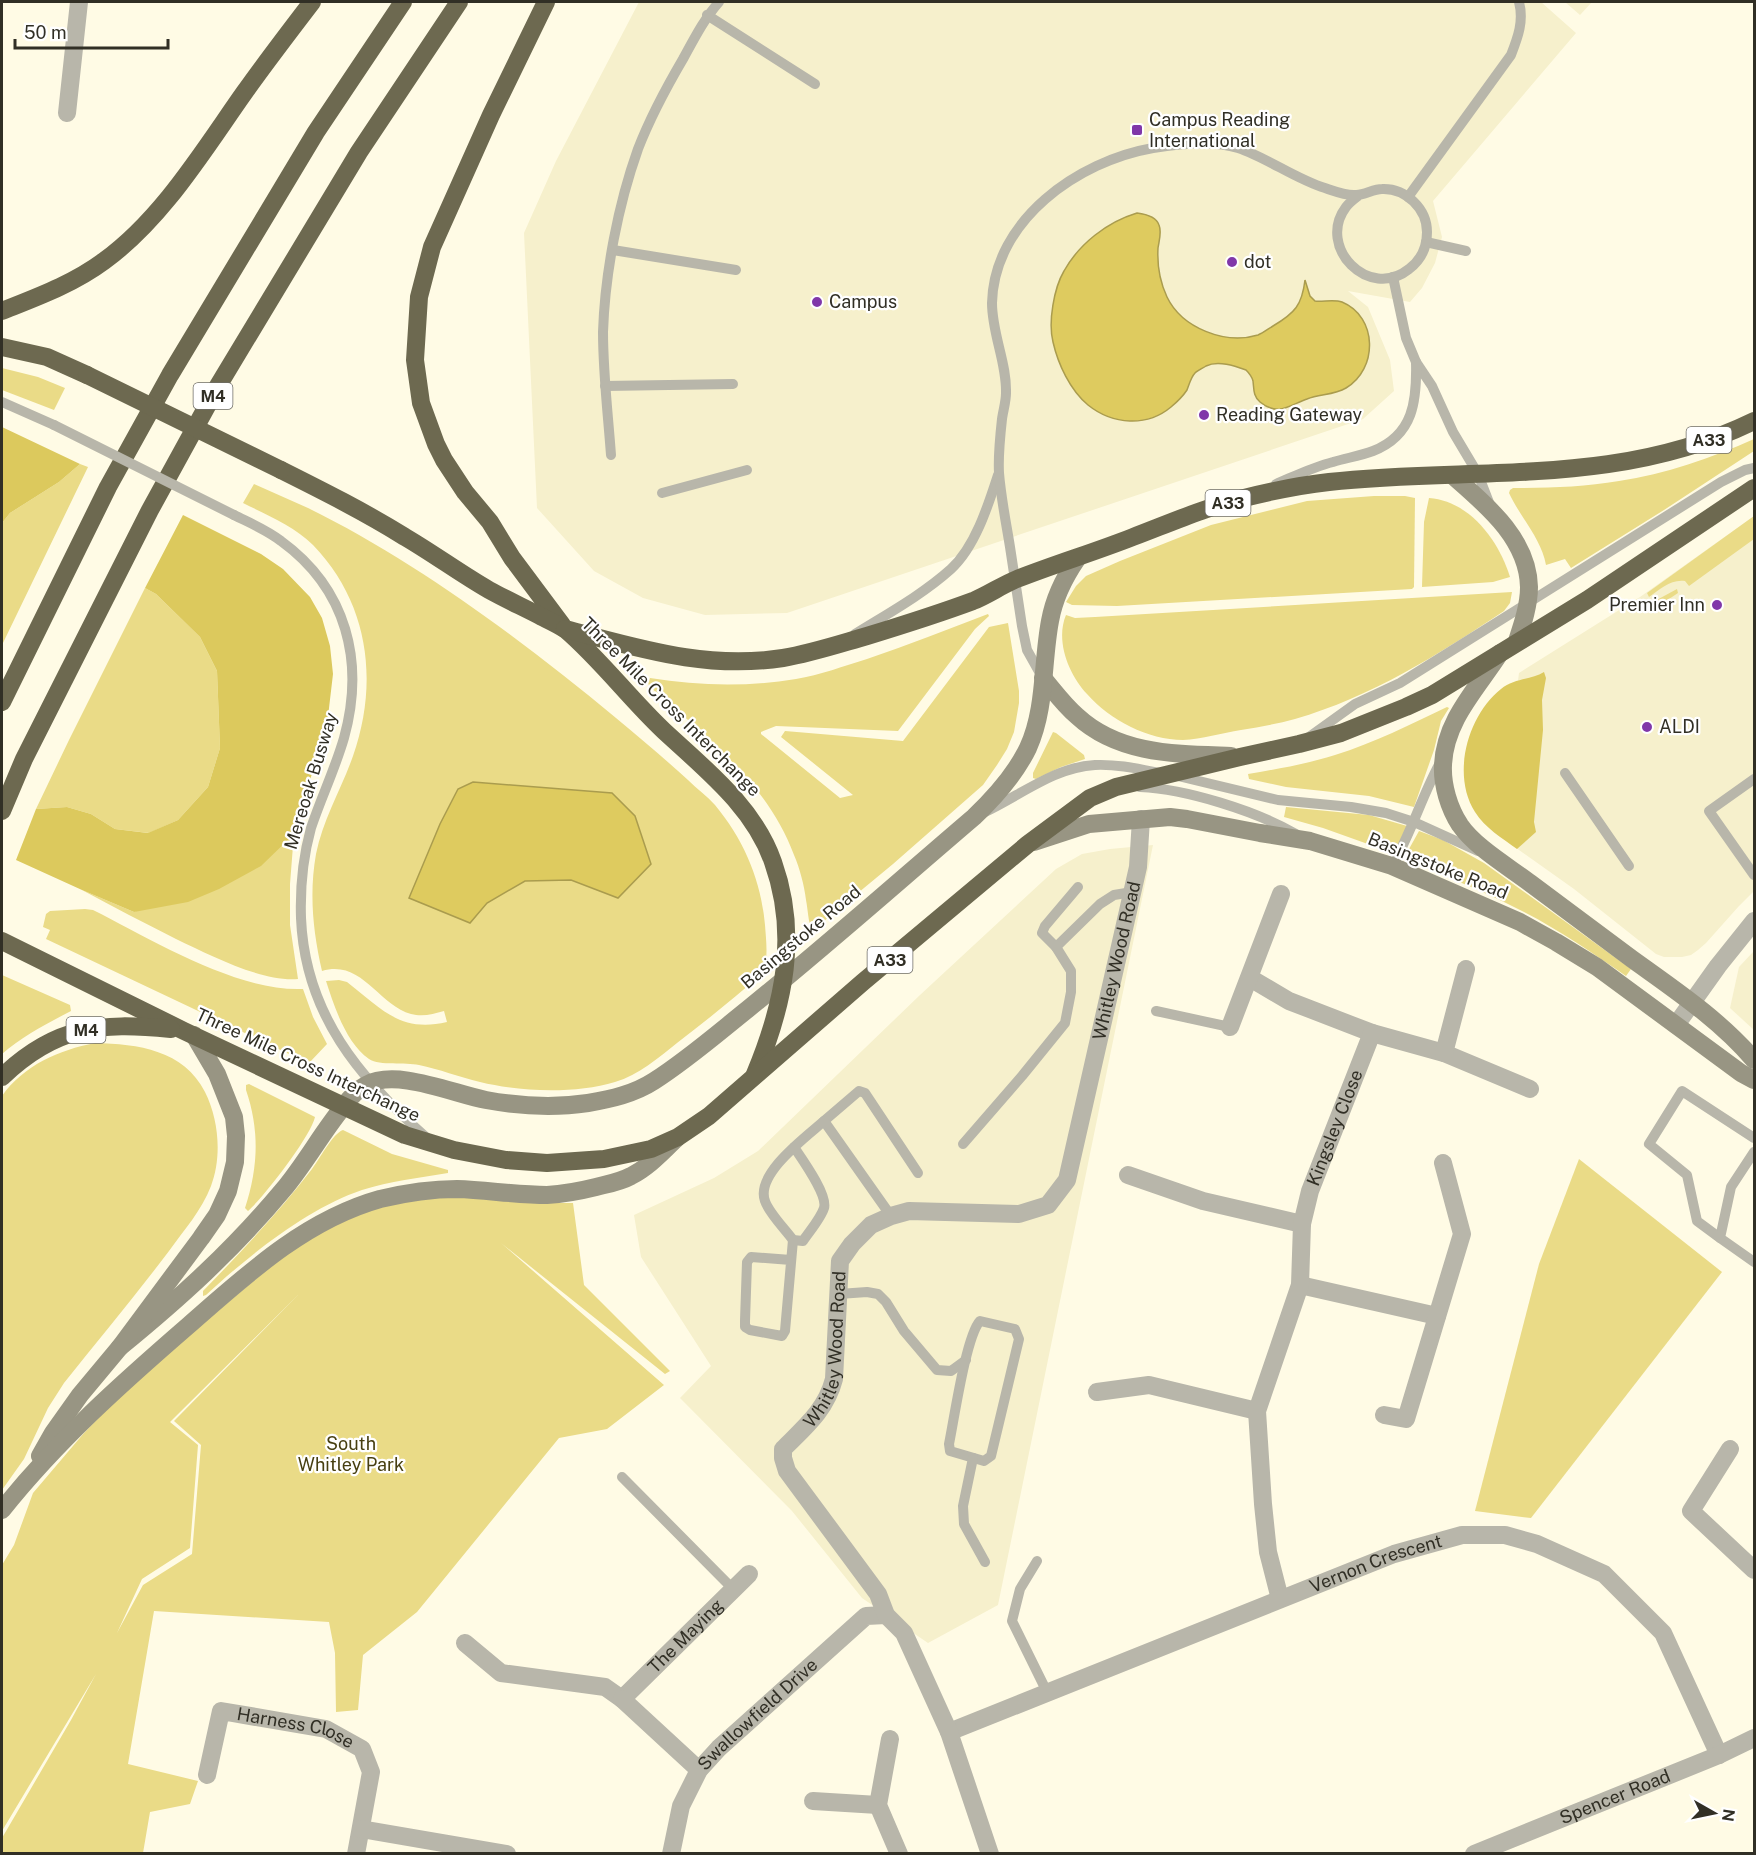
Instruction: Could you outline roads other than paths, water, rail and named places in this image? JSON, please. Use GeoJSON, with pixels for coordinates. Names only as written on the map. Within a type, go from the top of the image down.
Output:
{"type":"FeatureCollection","features":[{"type":"Feature","properties":{"kind":"highway"},"geometry":{"type":"LineString","coordinates":[[2,311],[49,293],[104,261],[145,224],[194,166],[246,90],[312,2]]}},
{"type":"Feature","properties":{"kind":"highway","name":"M4"},"geometry":{"type":"LineString","coordinates":[[2,702],[108,487],[170,375],[316,132],[403,2]]}},
{"type":"Feature","properties":{"kind":"highway","name":"M4"},"geometry":{"type":"LineString","coordinates":[[2,811],[24,759],[150,510],[218,386],[359,152],[459,2]]}},
{"type":"Feature","properties":{"kind":"highway"},"geometry":{"type":"LineString","coordinates":[[546,2],[491,115],[432,247],[418,297],[415,351],[421,403],[444,460],[564,629]]}},
{"type":"Feature","properties":{"kind":"highway","name":"Three Mile Cross Interchange"},"geometry":{"type":"LineString","coordinates":[[2,347],[47,357],[281,470],[373,517],[489,590],[564,629],[662,729],[729,793],[755,825],[773,860],[785,908],[787,955],[773,1024],[753,1078],[716,1111],[678,1137],[651,1149],[585,1161],[547,1163],[506,1160],[454,1150],[405,1135],[2,941]]}},
{"type":"Feature","properties":{"kind":"highway","name":"A33"},"geometry":{"type":"LineString","coordinates":[[564,629],[657,653],[709,661],[746,662],[784,658],[907,624],[974,600],[1015,580],[1240,499],[1327,482],[1598,467],[1651,457],[1725,435],[1755,421]]}},
{"type":"Feature","properties":{"kind":"highway","name":"A33"},"geometry":{"type":"LineString","coordinates":[[1517,641],[1587,600],[1755,488]]}},
{"type":"Feature","properties":{"kind":"highway","name":"Basingstoke Road"},"geometry":{"type":"LineString","coordinates":[[753,1078],[863,982],[1028,844],[1090,798],[1116,787],[1341,733],[1432,695],[1517,641]]}},
{"type":"Feature","properties":{"kind":"highway","name":"M4"},"geometry":{"type":"LineString","coordinates":[[2,1077],[36,1048],[74,1032],[114,1026],[138,1026],[189,1033]]}},
{"type":"Feature","properties":{"kind":"main road"},"geometry":{"type":"LineString","coordinates":[[1452,475],[1492,510],[1515,542],[1525,563],[1529,588],[1528,602],[1517,641]]}},
{"type":"Feature","properties":{"kind":"main road","name":"Basingstoke Road"},"geometry":{"type":"LineString","coordinates":[[370,1083],[411,1081],[488,1101],[524,1105],[584,1103],[622,1096],[661,1077],[783,981],[974,817],[999,792],[1029,747],[1037,718],[1049,622],[1059,589],[1077,559]]}},
{"type":"Feature","properties":{"kind":"main road","name":"Basingstoke Road"},"geometry":{"type":"LineString","coordinates":[[1500,653],[1457,715],[1449,733],[1444,755],[1443,778],[1454,816],[1467,834],[1499,860],[1692,1002],[1755,1060]]}},
{"type":"Feature","properties":{"kind":"main road"},"geometry":{"type":"LineString","coordinates":[[1043,678],[1076,716],[1101,733],[1125,745],[1169,753],[1240,757]]}},
{"type":"Feature","properties":{"kind":"main road","name":"Basingstoke Road"},"geometry":{"type":"LineString","coordinates":[[1028,844],[1089,824],[1170,817],[1310,841],[1392,866],[1520,922],[1557,942],[1597,967],[1741,1073],[1755,1080]]}},
{"type":"Feature","properties":{"kind":"main road"},"geometry":{"type":"LineString","coordinates":[[25,1480],[53,1432],[120,1347],[217,1215],[228,1191],[233,1175],[237,1136],[234,1117],[217,1074],[189,1033]]}},
{"type":"Feature","properties":{"kind":"main road"},"geometry":{"type":"LineString","coordinates":[[120,1347],[177,1300],[241,1238],[286,1188],[343,1106],[355,1093],[370,1083]]}},
{"type":"Feature","properties":{"kind":"main road"},"geometry":{"type":"LineString","coordinates":[[2,1510],[25,1480],[151,1357],[269,1258],[326,1221],[380,1199],[420,1192],[455,1189],[548,1195],[569,1193],[617,1182],[648,1166],[678,1137]]}},
{"type":"Feature","properties":{"kind":"street"},"geometry":{"type":"LineString","coordinates":[[67,113],[79,2]]}},
{"type":"Feature","properties":{"kind":"street","name":"Whitley Wood Road"},"geometry":{"type":"LineString","coordinates":[[990,1854],[949,1732],[904,1633],[886,1615],[878,1594],[787,1471],[783,1449],[820,1411],[830,1395],[834,1379],[840,1261],[871,1224],[909,1211],[1019,1214],[1048,1205],[1067,1180],[1138,867],[1141,819]]}},
{"type":"Feature","properties":{"kind":"street"},"geometry":{"type":"LineString","coordinates":[[1230,1028],[1281,894]]}},
{"type":"Feature","properties":{"kind":"street"},"geometry":{"type":"LineString","coordinates":[[1676,1025],[1718,966],[1755,921]]}},
{"type":"Feature","properties":{"kind":"street"},"geometry":{"type":"LineString","coordinates":[[1444,1053],[1466,969]]}},
{"type":"Feature","properties":{"kind":"street"},"geometry":{"type":"LineString","coordinates":[[1250,978],[1289,1001],[1372,1033],[1444,1053],[1530,1089]]}},
{"type":"Feature","properties":{"kind":"street","name":"Kingsley Close"},"geometry":{"type":"LineString","coordinates":[[1280,1599],[1267,1543],[1257,1411],[1300,1285],[1302,1224],[1310,1191],[1372,1033]]}},
{"type":"Feature","properties":{"kind":"street"},"geometry":{"type":"LineString","coordinates":[[1383,1415],[1406,1419],[1462,1234],[1443,1163]]}},
{"type":"Feature","properties":{"kind":"street"},"geometry":{"type":"LineString","coordinates":[[1128,1175],[1203,1201],[1302,1224]]}},
{"type":"Feature","properties":{"kind":"street"},"geometry":{"type":"LineString","coordinates":[[1300,1285],[1437,1316]]}},
{"type":"Feature","properties":{"kind":"street"},"geometry":{"type":"LineString","coordinates":[[1097,1392],[1149,1385],[1257,1411]]}},
{"type":"Feature","properties":{"kind":"street"},"geometry":{"type":"LineString","coordinates":[[1730,1449],[1691,1511],[1755,1570]]}},
{"type":"Feature","properties":{"kind":"street","name":"Vernon Crescent"},"geometry":{"type":"LineString","coordinates":[[949,1732],[1394,1554],[1462,1536],[1504,1535],[1537,1544],[1604,1574],[1663,1633],[1719,1755]]}},
{"type":"Feature","properties":{"kind":"street","name":"The Maying"},"geometry":{"type":"LineString","coordinates":[[622,1699],[749,1574]]}},
{"type":"Feature","properties":{"kind":"street","name":"Swallowfield Drive"},"geometry":{"type":"LineString","coordinates":[[671,1854],[681,1806],[699,1770],[719,1748],[866,1616],[886,1615]]}},
{"type":"Feature","properties":{"kind":"street"},"geometry":{"type":"LineString","coordinates":[[465,1643],[501,1673],[605,1687],[622,1699],[699,1770]]}},
{"type":"Feature","properties":{"kind":"street","name":"Harness Close"},"geometry":{"type":"LineString","coordinates":[[207,1775],[221,1711],[326,1729],[362,1749],[371,1772],[356,1854]]}},
{"type":"Feature","properties":{"kind":"street","name":"Spencer Road"},"geometry":{"type":"LineString","coordinates":[[1474,1854],[1719,1755],[1755,1738]]}},
{"type":"Feature","properties":{"kind":"street"},"geometry":{"type":"LineString","coordinates":[[890,1739],[878,1805],[899,1854]]}},
{"type":"Feature","properties":{"kind":"street"},"geometry":{"type":"LineString","coordinates":[[813,1802],[878,1805]]}},
{"type":"Feature","properties":{"kind":"street"},"geometry":{"type":"LineString","coordinates":[[361,1829],[507,1854]]}},
{"type":"Feature","properties":{"kind":"lane"},"geometry":{"type":"LineString","coordinates":[[611,455],[603,331],[609,273],[622,202],[639,148],[668,85],[707,15],[719,2]]}},
{"type":"Feature","properties":{"kind":"lane"},"geometry":{"type":"LineString","coordinates":[[1408,197],[1512,55],[1519,34],[1522,14],[1519,2]]}},
{"type":"Feature","properties":{"kind":"lane"},"geometry":{"type":"LineString","coordinates":[[707,15],[815,84]]}},
{"type":"Feature","properties":{"kind":"lane"},"geometry":{"type":"LineString","coordinates":[[1043,678],[1027,651],[999,472],[999,440],[1006,394],[992,304],[994,283],[1007,244],[1026,218],[1075,176],[1100,163],[1141,150],[1175,144],[1237,148],[1322,188],[1358,196]]}},
{"type":"Feature","properties":{"kind":"lane"},"geometry":{"type":"LineString","coordinates":[[1370,190],[1396,191],[1408,197],[1418,206],[1427,230],[1426,243],[1422,255],[1405,273],[1393,278],[1377,279],[1362,274],[1350,265],[1341,252],[1337,236],[1339,220],[1346,206],[1358,196],[1370,190]]}},
{"type":"Feature","properties":{"kind":"lane"},"geometry":{"type":"LineString","coordinates":[[1426,243],[1466,251]]}},
{"type":"Feature","properties":{"kind":"lane"},"geometry":{"type":"LineString","coordinates":[[613,250],[736,270]]}},
{"type":"Feature","properties":{"kind":"lane"},"geometry":{"type":"LineString","coordinates":[[1393,278],[1406,338],[1416,362],[1432,386],[1453,432],[1478,474],[1492,510]]}},
{"type":"Feature","properties":{"kind":"lane"},"geometry":{"type":"LineString","coordinates":[[1240,499],[1320,465],[1385,445],[1403,428],[1412,411],[1417,390],[1416,362]]}},
{"type":"Feature","properties":{"kind":"lane"},"geometry":{"type":"LineString","coordinates":[[605,386],[733,384]]}},
{"type":"Feature","properties":{"kind":"lane","name":"Mereoak Busway"},"geometry":{"type":"LineString","coordinates":[[2,402],[54,425],[281,540],[308,563],[334,600],[347,631],[352,664],[352,698],[343,740],[307,846],[302,879],[301,918],[307,963],[322,1012],[345,1052],[395,1110],[433,1143]]}},
{"type":"Feature","properties":{"kind":"lane"},"geometry":{"type":"LineString","coordinates":[[1299,744],[1355,704],[1400,683],[1721,482],[1745,470],[1755,468]]}},
{"type":"Feature","properties":{"kind":"lane"},"geometry":{"type":"LineString","coordinates":[[662,493],[747,470]]}},
{"type":"Feature","properties":{"kind":"lane"},"geometry":{"type":"LineString","coordinates":[[837,645],[902,605],[951,568],[978,529],[999,472]]}},
{"type":"Feature","properties":{"kind":"lane"},"geometry":{"type":"LineString","coordinates":[[1392,866],[1414,822],[1430,780],[1444,755]]}},
{"type":"Feature","properties":{"kind":"lane"},"geometry":{"type":"LineString","coordinates":[[974,817],[1063,772],[1095,765],[1110,766],[1167,774],[1278,800],[1368,810],[1414,822],[1499,860]]}},
{"type":"Feature","properties":{"kind":"lane"},"geometry":{"type":"LineString","coordinates":[[1565,773],[1629,866]]}},
{"type":"Feature","properties":{"kind":"lane"},"geometry":{"type":"LineString","coordinates":[[1755,779],[1709,811],[1755,875]]}},
{"type":"Feature","properties":{"kind":"lane"},"geometry":{"type":"LineString","coordinates":[[1116,787],[1151,787],[1207,800],[1275,822],[1310,841]]}},
{"type":"Feature","properties":{"kind":"lane"},"geometry":{"type":"LineString","coordinates":[[963,1144],[1065,1023],[1071,992],[1071,971],[1056,947],[1042,933],[1045,926],[1078,887]]}},
{"type":"Feature","properties":{"kind":"lane"},"geometry":{"type":"LineString","coordinates":[[1056,947],[1100,904],[1114,896],[1132,892]]}},
{"type":"Feature","properties":{"kind":"lane"},"geometry":{"type":"LineString","coordinates":[[1156,1011],[1230,1028]]}},
{"type":"Feature","properties":{"kind":"lane"},"geometry":{"type":"LineString","coordinates":[[791,1260],[751,1257],[747,1262],[745,1321],[746,1327],[750,1330],[782,1336],[785,1331],[793,1240],[765,1203],[763,1191],[766,1181],[787,1154],[859,1091],[865,1092],[918,1173]]}},
{"type":"Feature","properties":{"kind":"lane"},"geometry":{"type":"LineString","coordinates":[[1755,1138],[1682,1091],[1649,1144],[1687,1175],[1697,1221],[1755,1262]]}},
{"type":"Feature","properties":{"kind":"lane"},"geometry":{"type":"LineString","coordinates":[[824,1121],[891,1216]]}},
{"type":"Feature","properties":{"kind":"lane"},"geometry":{"type":"LineString","coordinates":[[793,1240],[803,1241],[824,1208],[821,1192],[795,1148]]}},
{"type":"Feature","properties":{"kind":"lane"},"geometry":{"type":"LineString","coordinates":[[1720,1238],[1731,1187],[1755,1152]]}},
{"type":"Feature","properties":{"kind":"lane"},"geometry":{"type":"LineString","coordinates":[[839,1294],[867,1292],[878,1294],[886,1302],[904,1331],[937,1370],[951,1371],[966,1360]]}},
{"type":"Feature","properties":{"kind":"lane"},"geometry":{"type":"LineString","coordinates":[[980,1322],[1015,1329],[1019,1339],[991,1456],[984,1461],[950,1451],[949,1444],[966,1360],[975,1326],[980,1322]]}},
{"type":"Feature","properties":{"kind":"lane"},"geometry":{"type":"LineString","coordinates":[[973,1458],[963,1506],[964,1524],[985,1562]]}},
{"type":"Feature","properties":{"kind":"lane"},"geometry":{"type":"LineString","coordinates":[[622,1477],[733,1589]]}},
{"type":"Feature","properties":{"kind":"lane"},"geometry":{"type":"LineString","coordinates":[[1037,1561],[1020,1589],[1012,1621],[1047,1692]]}},
{"type":"Feature","properties":{"kind":"place","name":"Campus Reading International"},"geometry":{"type":"Point","coordinates":[1137,130]}},
{"type":"Feature","properties":{"kind":"place","name":"dot"},"geometry":{"type":"Point","coordinates":[1232,262]}},
{"type":"Feature","properties":{"kind":"place","name":"Campus"},"geometry":{"type":"Point","coordinates":[817,302]}},
{"type":"Feature","properties":{"kind":"place","name":"Reading Gateway"},"geometry":{"type":"Point","coordinates":[1204,415]}},
{"type":"Feature","properties":{"kind":"place","name":"Premier Inn"},"geometry":{"type":"Point","coordinates":[1717,605]}},
{"type":"Feature","properties":{"kind":"place","name":"ALDI"},"geometry":{"type":"Point","coordinates":[1647,727]}},
{"type":"Feature","properties":{"kind":"park label","name":"South Whitley Park"},"geometry":{"type":"Point","coordinates":[351,1454]}}]}
